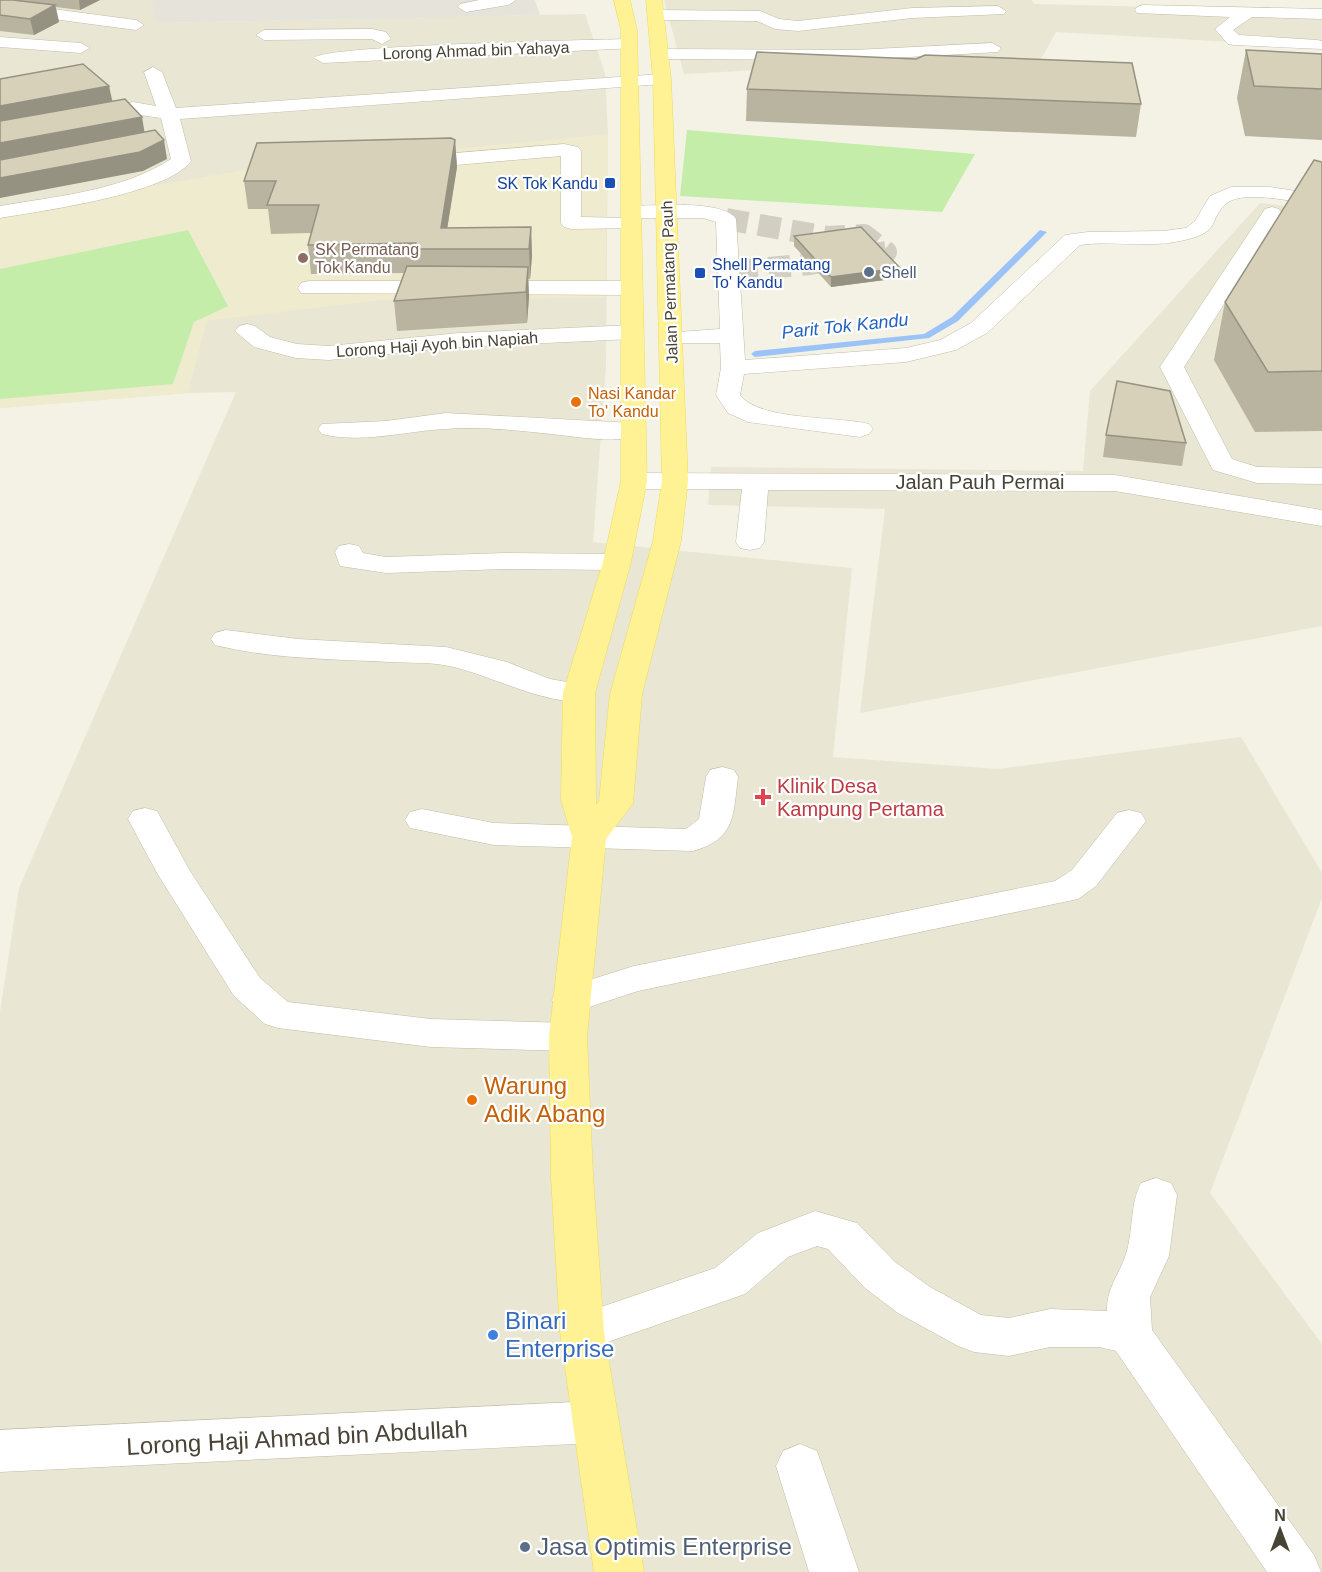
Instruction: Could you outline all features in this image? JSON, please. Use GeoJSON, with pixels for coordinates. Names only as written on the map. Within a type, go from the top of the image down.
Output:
{"type":"FeatureCollection","features":[{"type":"Feature","properties":{"kind":"main road","name":"Jalan Permatang Pauh"},"geometry":{"type":"LineString","coordinates":[[620,1572],[582,1332],[572,1176],[569,1019],[589,837],[578,800],[579,693],[617,562],[634,481],[629,30],[622,0]]}},
{"type":"Feature","properties":{"kind":"main road","name":"Jalan Permatang Pauh"},"geometry":{"type":"LineString","coordinates":[[589,837],[616,803],[626,694],[667,541],[675,481],[662,79],[655,7]]}},
{"type":"Feature","properties":{"kind":"street"},"geometry":{"type":"LineString","coordinates":[[466,7],[508,0]]}},
{"type":"Feature","properties":{"kind":"street"},"geometry":{"type":"LineString","coordinates":[[0,7],[138,32],[129,3]]}},
{"type":"Feature","properties":{"kind":"street"},"geometry":{"type":"LineString","coordinates":[[655,7],[760,16],[775,24],[798,26],[912,13],[998,11]]}},
{"type":"Feature","properties":{"kind":"street"},"geometry":{"type":"LineString","coordinates":[[1143,10],[1322,14]]}},
{"type":"Feature","properties":{"kind":"street"},"geometry":{"type":"LineString","coordinates":[[1251,11],[1223,29],[1234,40],[1317,45]]}},
{"type":"Feature","properties":{"kind":"street"},"geometry":{"type":"LineString","coordinates":[[264,35],[372,34],[382,39],[378,59]]}},
{"type":"Feature","properties":{"kind":"street"},"geometry":{"type":"LineString","coordinates":[[0,42],[81,48]]}},
{"type":"Feature","properties":{"kind":"street","name":"Lorong Ahmad bin Yahaya"},"geometry":{"type":"LineString","coordinates":[[323,58],[378,59],[629,44]]}},
{"type":"Feature","properties":{"kind":"street"},"geometry":{"type":"LineString","coordinates":[[660,54],[855,55],[992,48]]}},
{"type":"Feature","properties":{"kind":"street"},"geometry":{"type":"LineString","coordinates":[[0,212],[140,182],[173,168],[181,161],[177,137],[153,72]]}},
{"type":"Feature","properties":{"kind":"street"},"geometry":{"type":"LineString","coordinates":[[0,132],[133,108],[169,114],[662,79]]}},
{"type":"Feature","properties":{"kind":"street"},"geometry":{"type":"LineString","coordinates":[[155,141],[177,137]]}},
{"type":"Feature","properties":{"kind":"street"},"geometry":{"type":"LineString","coordinates":[[456,159],[564,150],[571,152],[571,223],[667,212],[705,212],[726,219],[733,368],[728,395],[737,408],[757,417],[860,429]]}},
{"type":"Feature","properties":{"kind":"street"},"geometry":{"type":"LineString","coordinates":[[733,368],[906,355],[948,345],[979,328],[1073,240],[1089,237],[1169,237],[1195,232],[1205,223],[1221,198],[1236,193],[1272,193],[1322,201]]}},
{"type":"Feature","properties":{"kind":"street"},"geometry":{"type":"LineString","coordinates":[[1272,213],[1172,367],[1222,464],[1233,471],[1248,473],[1322,476]]}},
{"type":"Feature","properties":{"kind":"street"},"geometry":{"type":"LineString","coordinates":[[309,288],[584,279],[632,288]]}},
{"type":"Feature","properties":{"kind":"street","name":"Lorong Haji Ayoh bin Napiah"},"geometry":{"type":"LineString","coordinates":[[247,331],[262,342],[296,351],[329,353],[459,340],[632,332]]}},
{"type":"Feature","properties":{"kind":"street"},"geometry":{"type":"LineString","coordinates":[[671,338],[731,336]]}},
{"type":"Feature","properties":{"kind":"street"},"geometry":{"type":"LineString","coordinates":[[331,429],[386,429],[446,421],[537,425],[595,431],[633,431]]}},
{"type":"Feature","properties":{"kind":"street","name":"Jalan Pauh Permai"},"geometry":{"type":"LineString","coordinates":[[634,481],[1114,483],[1322,518]]}},
{"type":"Feature","properties":{"kind":"street"},"geometry":{"type":"LineString","coordinates":[[750,542],[756,482]]}},
{"type":"Feature","properties":{"kind":"street"},"geometry":{"type":"LineString","coordinates":[[349,552],[350,560],[386,565],[505,561],[617,562]]}},
{"type":"Feature","properties":{"kind":"street"},"geometry":{"type":"LineString","coordinates":[[226,639],[298,648],[446,656],[496,668],[543,687],[579,693]]}},
{"type":"Feature","properties":{"kind":"street"},"geometry":{"type":"LineString","coordinates":[[422,820],[494,834],[693,840],[715,824],[722,777]]}},
{"type":"Feature","properties":{"kind":"street"},"geometry":{"type":"LineString","coordinates":[[145,819],[174,873],[247,987],[278,1014],[431,1033],[569,1019],[634,980],[1066,891],[1084,878],[1129,821]]}},
{"type":"Feature","properties":{"kind":"street"},"geometry":{"type":"LineString","coordinates":[[1156,1195],[1146,1256],[1128,1297],[1130,1335],[1296,1572]]}},
{"type":"Feature","properties":{"kind":"street"},"geometry":{"type":"LineString","coordinates":[[582,1332],[730,1281],[773,1245],[815,1228],[842,1235],[880,1275],[914,1300],[974,1333],[1009,1337],[1050,1328],[1099,1328],[1130,1335]]}},
{"type":"Feature","properties":{"kind":"street","name":"Lorong Haji Ahmad bin Abdullah"},"geometry":{"type":"LineString","coordinates":[[0,1451],[595,1422]]}},
{"type":"Feature","properties":{"kind":"street"},"geometry":{"type":"LineString","coordinates":[[800,1466],[834,1572]]}},
{"type":"Feature","properties":{"kind":"shaded area"},"geometry":{"type":"Polygon","coordinates":[[[0,0],[152,0],[158,23],[585,14],[605,73],[608,134],[606,366],[593,542],[852,568],[833,757],[998,769],[1241,737],[1322,873],[1322,898],[1210,1193],[1322,1344],[1322,1572],[0,1572],[0,1012],[19,888],[236,392],[188,393],[0,408],[0,0]]]}},
{"type":"Feature","properties":{"kind":"shaded area"},"geometry":{"type":"Polygon","coordinates":[[[152,0],[535,0],[540,15],[157,23],[152,0]]]}},
{"type":"Feature","properties":{"kind":"shaded area"},"geometry":{"type":"Polygon","coordinates":[[[664,0],[1031,0],[1034,4],[1322,11],[1322,47],[1056,32],[1039,63],[873,64],[684,74],[664,0]]]}},
{"type":"Feature","properties":{"kind":"shaded area","name":"SK Permatang Tok Kandu"},"geometry":{"type":"Polygon","coordinates":[[[608,134],[605,298],[381,300],[207,321],[188,393],[0,408],[0,218],[157,185],[256,168],[608,134]]]}},
{"type":"Feature","properties":{"kind":"shaded area"},"geometry":{"type":"Polygon","coordinates":[[[1260,203],[1322,210],[1322,626],[860,713],[885,509],[708,505],[711,467],[1083,471],[1090,391],[1260,203]]]}},
{"type":"Feature","properties":{"kind":"green space"},"geometry":{"type":"Polygon","coordinates":[[[687,130],[975,154],[942,212],[680,196],[687,130]]]}},
{"type":"Feature","properties":{"kind":"green space"},"geometry":{"type":"Polygon","coordinates":[[[188,230],[228,306],[194,322],[173,384],[0,399],[0,269],[188,230]]]}},
{"type":"Feature","properties":{"kind":"building"},"geometry":{"type":"Polygon","coordinates":[[[0,0],[55,5],[30,19],[0,15],[0,0]]]}},
{"type":"Feature","properties":{"kind":"building"},"geometry":{"type":"Polygon","coordinates":[[[1246,50],[1322,54],[1322,89],[1254,86],[1246,50]]]}},
{"type":"Feature","properties":{"kind":"building"},"geometry":{"type":"Polygon","coordinates":[[[757,52],[916,59],[925,55],[1132,63],[1141,104],[747,89],[757,52]]]}},
{"type":"Feature","properties":{"kind":"building"},"geometry":{"type":"Polygon","coordinates":[[[83,64],[109,86],[0,106],[0,79],[83,64]]]}},
{"type":"Feature","properties":{"kind":"building"},"geometry":{"type":"Polygon","coordinates":[[[125,99],[142,117],[0,143],[0,121],[125,99]]]}},
{"type":"Feature","properties":{"kind":"building"},"geometry":{"type":"Polygon","coordinates":[[[155,130],[164,140],[140,152],[0,178],[0,160],[155,130]]]}},
{"type":"Feature","properties":{"kind":"building"},"geometry":{"type":"Polygon","coordinates":[[[451,138],[455,140],[441,228],[531,227],[529,249],[414,249],[416,243],[308,245],[319,205],[267,205],[276,181],[244,181],[257,143],[451,138]]]}},
{"type":"Feature","properties":{"kind":"building"},"geometry":{"type":"Polygon","coordinates":[[[1314,160],[1322,162],[1322,371],[1268,372],[1225,302],[1314,160]]]}},
{"type":"Feature","properties":{"kind":"building"},"geometry":{"type":"Polygon","coordinates":[[[861,227],[900,268],[831,277],[794,236],[861,227]]]}},
{"type":"Feature","properties":{"kind":"building"},"geometry":{"type":"Polygon","coordinates":[[[407,266],[528,267],[526,292],[394,301],[407,266]]]}},
{"type":"Feature","properties":{"kind":"building"},"geometry":{"type":"Polygon","coordinates":[[[1117,381],[1170,391],[1186,443],[1106,435],[1117,381]]]}},
{"type":"Feature","properties":{"kind":"waterway","name":"Parit Tok Kandu"},"geometry":{"type":"LineString","coordinates":[[755,354],[926,336],[955,319],[1043,232]]}},
{"type":"Feature","properties":{"kind":"tunnel"},"geometry":{"type":"LineString","coordinates":[[726,219],[828,237],[864,235],[886,252],[810,264],[728,272]]}},
{"type":"Feature","properties":{"kind":"place","name":"SK Tok Kandu"},"geometry":{"type":"Point","coordinates":[610,183]}},
{"type":"Feature","properties":{"kind":"place","name":"SK Permatang Tok Kandu"},"geometry":{"type":"Point","coordinates":[303,258]}},
{"type":"Feature","properties":{"kind":"place","name":"Shell"},"geometry":{"type":"Point","coordinates":[869,272]}},
{"type":"Feature","properties":{"kind":"place","name":"Shell Permatang To' Kandu"},"geometry":{"type":"Point","coordinates":[700,273]}},
{"type":"Feature","properties":{"kind":"place","name":"Nasi Kandar To' Kandu"},"geometry":{"type":"Point","coordinates":[576,402]}},
{"type":"Feature","properties":{"kind":"place","name":"Klinik Desa Kampung Pertama"},"geometry":{"type":"Point","coordinates":[763,797]}},
{"type":"Feature","properties":{"kind":"place","name":"Warung Adik Abang"},"geometry":{"type":"Point","coordinates":[472,1100]}},
{"type":"Feature","properties":{"kind":"place","name":"Binari Enterprise"},"geometry":{"type":"Point","coordinates":[493,1335]}},
{"type":"Feature","properties":{"kind":"place","name":"Jasa Optimis Enterprise"},"geometry":{"type":"Point","coordinates":[525,1547]}}]}
